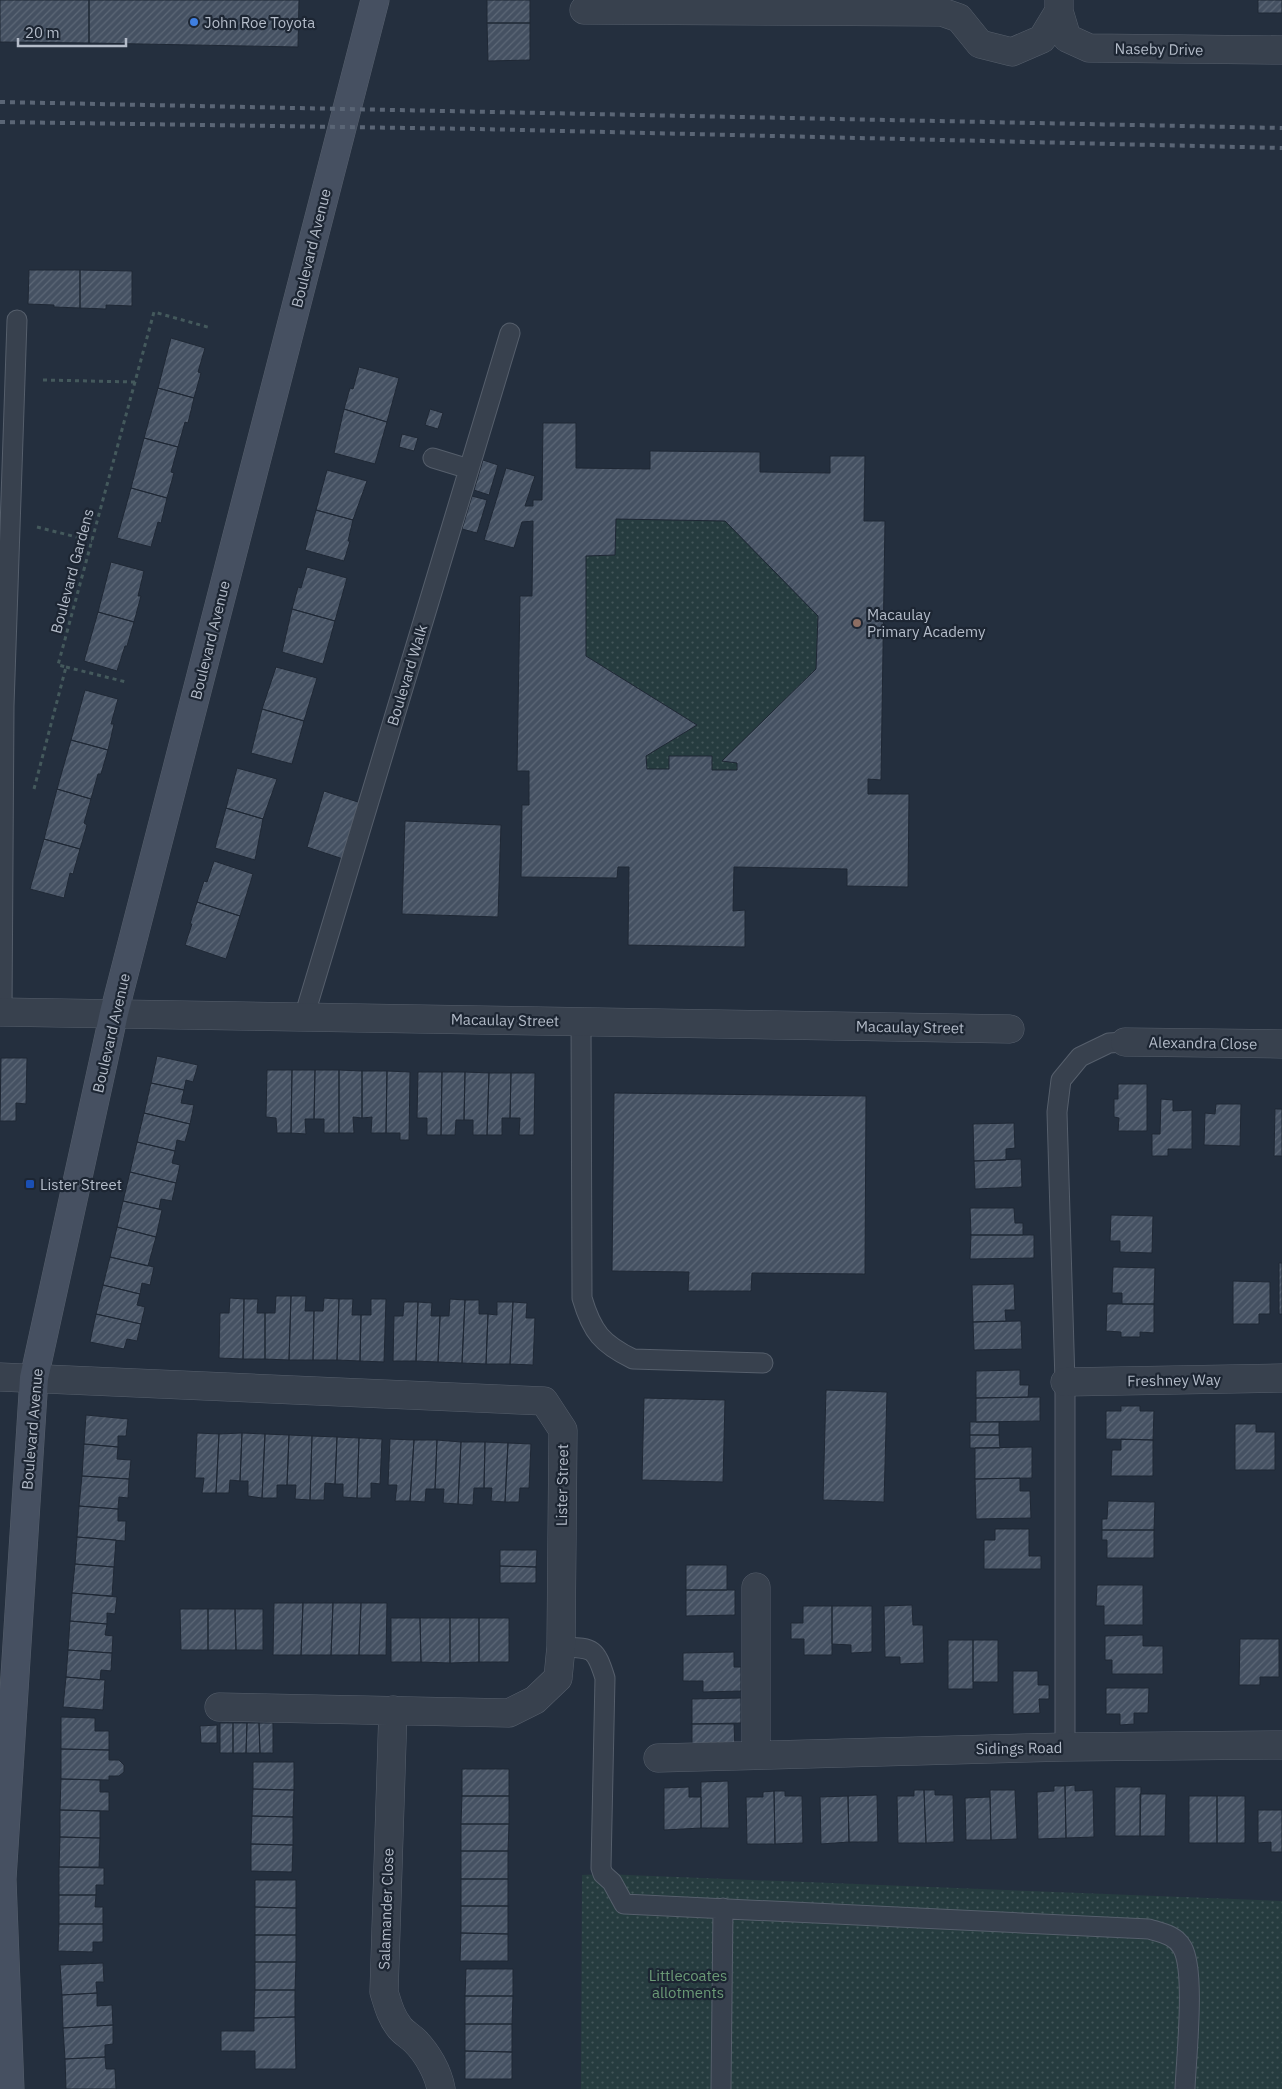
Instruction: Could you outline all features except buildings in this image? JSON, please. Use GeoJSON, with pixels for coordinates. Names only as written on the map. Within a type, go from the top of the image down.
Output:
{"type":"FeatureCollection","features":[{"type":"Feature","properties":{"kind":"street","name":"Boulevard Avenue"},"geometry":{"type":"LineString","coordinates":[[10,2089],[2,1879],[34,1378],[114,1014],[374,0]]}},
{"type":"Feature","properties":{"kind":"street","name":"Naseby Drive"},"geometry":{"type":"LineString","coordinates":[[584,10],[942,12],[959,18],[980,44],[1012,52],[1042,39],[1059,5]]}},
{"type":"Feature","properties":{"kind":"street","name":"Naseby Drive"},"geometry":{"type":"LineString","coordinates":[[1059,5],[1067,38],[1090,48],[1282,50]]}},
{"type":"Feature","properties":{"kind":"street","name":"Macaulay Street"},"geometry":{"type":"LineString","coordinates":[[1,1012],[1010,1029]]}},
{"type":"Feature","properties":{"kind":"street","name":"Alexandra Close"},"geometry":{"type":"LineString","coordinates":[[1125,1042],[1282,1044]]}},
{"type":"Feature","properties":{"kind":"street","name":"Lister Street"},"geometry":{"type":"LineString","coordinates":[[0,1377],[544,1401],[563,1430],[561,1647],[558,1678],[535,1700],[509,1713],[219,1707]]}},
{"type":"Feature","properties":{"kind":"street","name":"Freshney Way"},"geometry":{"type":"LineString","coordinates":[[1065,1382],[1282,1378]]}},
{"type":"Feature","properties":{"kind":"street"},"geometry":{"type":"LineString","coordinates":[[756,1587],[756,1754]]}},
{"type":"Feature","properties":{"kind":"street","name":"Salamander Close"},"geometry":{"type":"LineString","coordinates":[[393,1710],[384,1992],[389,2011],[400,2029],[416,2042],[428,2059],[440,2080],[441,2089]]}},
{"type":"Feature","properties":{"kind":"street","name":"Sidings Road"},"geometry":{"type":"LineString","coordinates":[[658,1758],[1065,1747],[1282,1745]]}},
{"type":"Feature","properties":{"kind":"lane"},"geometry":{"type":"LineString","coordinates":[[1,1012],[4,706],[17,320]]}},
{"type":"Feature","properties":{"kind":"lane","name":"Boulevard Walk"},"geometry":{"type":"LineString","coordinates":[[304,1017],[510,333]]}},
{"type":"Feature","properties":{"kind":"lane"},"geometry":{"type":"LineString","coordinates":[[433,458],[469,469]]}},
{"type":"Feature","properties":{"kind":"lane"},"geometry":{"type":"LineString","coordinates":[[581,1021],[582,1298],[586,1313],[597,1335],[617,1351],[633,1359],[763,1363]]}},
{"type":"Feature","properties":{"kind":"lane"},"geometry":{"type":"LineString","coordinates":[[1065,1747],[1065,1382],[1057,1112],[1062,1080],[1080,1057],[1109,1043],[1125,1042]]}},
{"type":"Feature","properties":{"kind":"lane"},"geometry":{"type":"LineString","coordinates":[[561,1647],[588,1648],[598,1657],[605,1678],[601,1868],[612,1882],[624,1904],[1150,1929],[1170,1934],[1182,1947],[1190,1971],[1185,2089]]}},
{"type":"Feature","properties":{"kind":"lane"},"geometry":{"type":"LineString","coordinates":[[721,2089],[723,1908]]}},
{"type":"Feature","properties":{"kind":"path","name":"Boulevard Gardens"},"geometry":{"type":"LineString","coordinates":[[3,798],[29,805],[66,667],[58,665],[154,312],[211,328]]}},
{"type":"Feature","properties":{"kind":"path"},"geometry":{"type":"LineString","coordinates":[[14,380],[135,382]]}},
{"type":"Feature","properties":{"kind":"path"},"geometry":{"type":"LineString","coordinates":[[10,520],[92,540]]}},
{"type":"Feature","properties":{"kind":"path"},"geometry":{"type":"LineString","coordinates":[[66,667],[126,682]]}},
{"type":"Feature","properties":{"kind":"green space"},"geometry":{"type":"Polygon","coordinates":[[[616,519],[725,521],[818,616],[816,669],[723,761],[737,763],[737,770],[647,769],[646,756],[697,725],[586,656],[586,556],[615,555],[616,519]]]}},
{"type":"Feature","properties":{"kind":"green space","name":"Littlecoates allotments"},"geometry":{"type":"Polygon","coordinates":[[[603,1874],[1282,1901],[1282,2089],[581,2089],[582,1875],[603,1874]]]}},
{"type":"Feature","properties":{"kind":"railway"},"geometry":{"type":"LineString","coordinates":[[0,102],[1282,128]]}},
{"type":"Feature","properties":{"kind":"railway"},"geometry":{"type":"LineString","coordinates":[[0,122],[479,129],[1282,148]]}},
{"type":"Feature","properties":{"kind":"place","name":"John Roe Toyota"},"geometry":{"type":"Point","coordinates":[194,22]}},
{"type":"Feature","properties":{"kind":"place","name":"Macaulay Primary Academy"},"geometry":{"type":"Point","coordinates":[857,623]}},
{"type":"Feature","properties":{"kind":"place","name":"Lister Street"},"geometry":{"type":"Point","coordinates":[30,1184]}}]}
